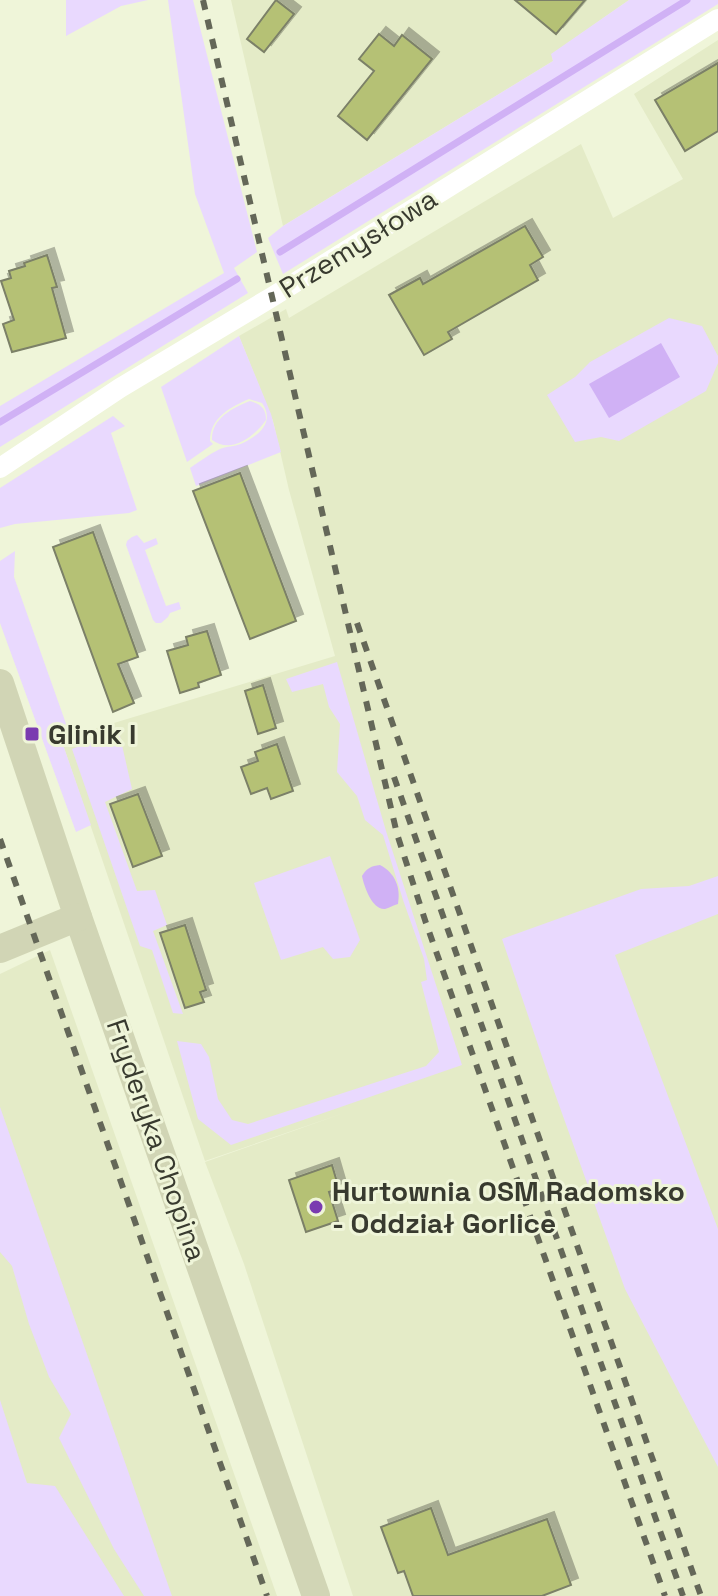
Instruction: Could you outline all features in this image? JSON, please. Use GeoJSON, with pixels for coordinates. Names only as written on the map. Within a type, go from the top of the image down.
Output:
{"type":"FeatureCollection","features":[{"type":"Feature","properties":{"kind":"street","name":"Przemysłowa"},"geometry":{"type":"LineString","coordinates":[[0,468],[120,388],[718,19]]}},
{"type":"Feature","properties":{"kind":"street","name":"Fryderyka Chopina"},"geometry":{"type":"LineString","coordinates":[[0,683],[78,917],[316,1596]]}},
{"type":"Feature","properties":{"kind":"street"},"geometry":{"type":"LineString","coordinates":[[0,949],[78,917]]}},
{"type":"Feature","properties":{"kind":"shaded area"},"geometry":{"type":"Polygon","coordinates":[[[66,0],[148,0],[121,6],[66,36],[66,0]]]}},
{"type":"Feature","properties":{"kind":"shaded area"},"geometry":{"type":"Polygon","coordinates":[[[168,0],[193,0],[257,252],[234,268],[248,293],[0,447],[0,406],[224,273],[195,194],[168,0]]]}},
{"type":"Feature","properties":{"kind":"shaded area"},"geometry":{"type":"Polygon","coordinates":[[[231,0],[629,0],[552,54],[553,61],[283,226],[231,0]]]}},
{"type":"Feature","properties":{"kind":"shaded area"},"geometry":{"type":"Polygon","coordinates":[[[629,0],[718,0],[718,4],[283,274],[268,238],[283,226],[553,61],[551,54],[629,0]]]}},
{"type":"Feature","properties":{"kind":"shaded area"},"geometry":{"type":"Polygon","coordinates":[[[718,40],[718,1596],[353,1596],[244,1264],[205,1162],[344,1113],[205,1161],[61,739],[335,656],[273,421],[239,336],[286,309],[289,318],[581,144],[613,218],[683,179],[634,94],[718,40]]]}},
{"type":"Feature","properties":{"kind":"shaded area"},"geometry":{"type":"Polygon","coordinates":[[[669,318],[702,326],[718,356],[706,391],[619,441],[601,437],[575,442],[547,395],[575,377],[590,362],[669,318]]]}},
{"type":"Feature","properties":{"kind":"shaded area"},"geometry":{"type":"Polygon","coordinates":[[[239,336],[271,414],[281,452],[196,486],[190,468],[218,450],[255,436],[264,427],[266,410],[262,403],[249,399],[228,410],[213,426],[210,441],[213,444],[187,462],[161,387],[239,336]]]}},
{"type":"Feature","properties":{"kind":"shaded area"},"geometry":{"type":"Polygon","coordinates":[[[661,343],[680,377],[609,418],[589,384],[661,343]]]}},
{"type":"Feature","properties":{"kind":"shaded area"},"geometry":{"type":"Polygon","coordinates":[[[250,401],[265,412],[266,420],[261,426],[242,442],[227,445],[212,440],[219,420],[250,401]]]}},
{"type":"Feature","properties":{"kind":"shaded area"},"geometry":{"type":"Polygon","coordinates":[[[113,416],[125,426],[111,433],[137,510],[0,528],[0,488],[113,416]]]}},
{"type":"Feature","properties":{"kind":"shaded area"},"geometry":{"type":"Polygon","coordinates":[[[137,535],[144,543],[156,538],[158,544],[145,550],[166,606],[179,602],[181,609],[170,613],[161,623],[153,620],[126,545],[137,535]]]}},
{"type":"Feature","properties":{"kind":"shaded area"},"geometry":{"type":"Polygon","coordinates":[[[15,551],[14,577],[70,735],[61,739],[91,825],[76,832],[0,623],[0,561],[15,551]]]}},
{"type":"Feature","properties":{"kind":"shaded area"},"geometry":{"type":"Polygon","coordinates":[[[337,662],[386,831],[462,1065],[231,1145],[198,1119],[177,1041],[201,1044],[209,1057],[218,1099],[232,1120],[248,1124],[426,1066],[439,1052],[421,982],[427,980],[424,959],[383,835],[365,820],[357,796],[337,772],[340,724],[329,707],[323,684],[292,692],[286,679],[337,662]]]}},
{"type":"Feature","properties":{"kind":"shaded area"},"geometry":{"type":"Polygon","coordinates":[[[119,732],[132,789],[105,802],[137,891],[155,890],[167,925],[153,931],[183,1014],[173,1013],[152,950],[140,946],[72,749],[119,732]]]}},
{"type":"Feature","properties":{"kind":"shaded area"},"geometry":{"type":"Polygon","coordinates":[[[330,856],[360,940],[350,957],[333,959],[323,947],[281,960],[254,883],[330,856]]]}},
{"type":"Feature","properties":{"kind":"shaded area"},"geometry":{"type":"Polygon","coordinates":[[[380,865],[393,876],[399,892],[398,904],[385,909],[373,902],[362,876],[370,868],[380,865]]]}},
{"type":"Feature","properties":{"kind":"shaded area"},"geometry":{"type":"Polygon","coordinates":[[[718,876],[718,914],[615,955],[718,1229],[718,1467],[625,1289],[502,939],[641,889],[689,886],[718,876]]]}},
{"type":"Feature","properties":{"kind":"shaded area"},"geometry":{"type":"Polygon","coordinates":[[[50,950],[277,1596],[0,1596],[0,974],[50,950]]]}},
{"type":"Feature","properties":{"kind":"shaded area"},"geometry":{"type":"Polygon","coordinates":[[[0,1107],[172,1596],[144,1596],[114,1549],[59,1438],[71,1414],[49,1377],[12,1266],[0,1252],[0,1107]]]}},
{"type":"Feature","properties":{"kind":"shaded area"},"geometry":{"type":"Polygon","coordinates":[[[0,1400],[27,1483],[55,1486],[124,1596],[0,1596],[0,1400]]]}},
{"type":"Feature","properties":{"kind":"building"},"geometry":{"type":"Polygon","coordinates":[[[276,0],[294,14],[264,52],[247,39],[276,0]]]}},
{"type":"Feature","properties":{"kind":"building"},"geometry":{"type":"Polygon","coordinates":[[[515,0],[585,0],[556,34],[515,0]]]}},
{"type":"Feature","properties":{"kind":"building"},"geometry":{"type":"Polygon","coordinates":[[[379,34],[394,46],[402,35],[432,59],[367,140],[338,116],[374,71],[359,59],[379,34]]]}},
{"type":"Feature","properties":{"kind":"building"},"geometry":{"type":"Polygon","coordinates":[[[718,63],[718,131],[685,151],[655,100],[718,63]]]}},
{"type":"Feature","properties":{"kind":"building"},"geometry":{"type":"Polygon","coordinates":[[[525,226],[543,257],[530,265],[538,280],[448,332],[452,339],[424,355],[389,295],[420,278],[423,284],[525,226]]]}},
{"type":"Feature","properties":{"kind":"building"},"geometry":{"type":"Polygon","coordinates":[[[47,255],[57,287],[52,288],[66,338],[12,352],[3,324],[14,320],[1,281],[11,278],[9,271],[47,255]]]}},
{"type":"Feature","properties":{"kind":"building"},"geometry":{"type":"Polygon","coordinates":[[[240,473],[296,621],[250,639],[193,491],[240,473]]]}},
{"type":"Feature","properties":{"kind":"building"},"geometry":{"type":"Polygon","coordinates":[[[93,532],[138,657],[118,664],[134,703],[113,712],[53,547],[93,532]]]}},
{"type":"Feature","properties":{"kind":"building"},"geometry":{"type":"Polygon","coordinates":[[[207,631],[221,675],[180,693],[167,651],[188,645],[186,637],[207,631]]]}},
{"type":"Feature","properties":{"kind":"building"},"geometry":{"type":"Polygon","coordinates":[[[263,685],[276,728],[258,734],[245,691],[263,685]]]}},
{"type":"Feature","properties":{"kind":"building"},"geometry":{"type":"Polygon","coordinates":[[[277,744],[293,791],[271,799],[267,788],[251,794],[241,767],[258,761],[255,752],[277,744]]]}},
{"type":"Feature","properties":{"kind":"building"},"geometry":{"type":"Polygon","coordinates":[[[138,794],[162,856],[133,867],[110,804],[138,794]]]}},
{"type":"Feature","properties":{"kind":"building"},"geometry":{"type":"Polygon","coordinates":[[[185,925],[206,990],[200,992],[204,1002],[185,1008],[160,933],[185,925]]]}},
{"type":"Feature","properties":{"kind":"building","name":"Hurtownia OSM Radomsko - Oddział Gorlice"},"geometry":{"type":"Polygon","coordinates":[[[332,1165],[339,1189],[329,1192],[338,1221],[306,1232],[289,1180],[332,1165]]]}},
{"type":"Feature","properties":{"kind":"building"},"geometry":{"type":"Polygon","coordinates":[[[431,1508],[448,1555],[547,1519],[571,1585],[542,1596],[413,1596],[404,1571],[398,1573],[381,1527],[431,1508]]]}},
{"type":"Feature","properties":{"kind":"waterway"},"geometry":{"type":"LineString","coordinates":[[280,252],[687,0]]}},
{"type":"Feature","properties":{"kind":"waterway"},"geometry":{"type":"LineString","coordinates":[[0,422],[237,279]]}},
{"type":"Feature","properties":{"kind":"railway"},"geometry":{"type":"LineString","coordinates":[[203,0],[397,834],[665,1596]]}},
{"type":"Feature","properties":{"kind":"railway"},"geometry":{"type":"LineString","coordinates":[[357,623],[701,1596]]}},
{"type":"Feature","properties":{"kind":"railway"},"geometry":{"type":"LineString","coordinates":[[394,777],[683,1596]]}},
{"type":"Feature","properties":{"kind":"railway"},"geometry":{"type":"LineString","coordinates":[[0,839],[267,1596]]}},
{"type":"Feature","properties":{"kind":"place","name":"Glinik I"},"geometry":{"type":"Point","coordinates":[32,734]}},
{"type":"Feature","properties":{"kind":"place","name":"Hurtownia OSM Radomsko - Oddział Gorlice"},"geometry":{"type":"Point","coordinates":[316,1207]}}]}
